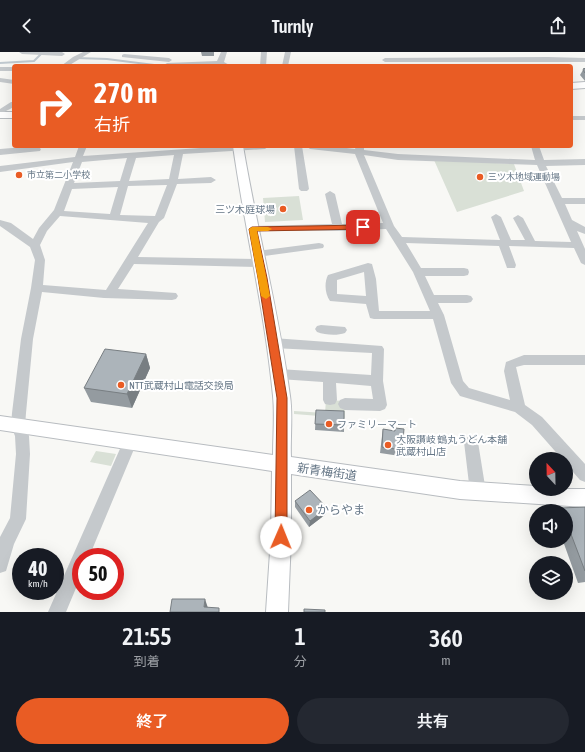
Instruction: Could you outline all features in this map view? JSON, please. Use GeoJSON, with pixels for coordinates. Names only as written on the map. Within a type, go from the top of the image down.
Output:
{"type":"FeatureCollection","features":[{"type":"Feature","properties":{"kind":"main road"},"geometry":{"type":"LineString","coordinates":[[573,86],[585,85]]}},
{"type":"Feature","properties":{"kind":"main road"},"geometry":{"type":"LineString","coordinates":[[0,115],[12,115]]}},
{"type":"Feature","properties":{"kind":"main road"},"geometry":{"type":"LineString","coordinates":[[238,148],[282,398],[282,465],[277,612]]}},
{"type":"Feature","properties":{"kind":"main road","name":"新青梅街道"},"geometry":{"type":"LineString","coordinates":[[0,423],[282,465],[478,492],[585,498]]}},
{"type":"Feature","properties":{"kind":"street"},"geometry":{"type":"LineString","coordinates":[[22,52],[60,53],[75,58]]}},
{"type":"Feature","properties":{"kind":"street"},"geometry":{"type":"LineString","coordinates":[[67,64],[88,52]]}},
{"type":"Feature","properties":{"kind":"street"},"geometry":{"type":"LineString","coordinates":[[150,52],[168,61]]}},
{"type":"Feature","properties":{"kind":"street"},"geometry":{"type":"LineString","coordinates":[[124,56],[168,61],[220,64],[224,52]]}},
{"type":"Feature","properties":{"kind":"street"},"geometry":{"type":"LineString","coordinates":[[263,64],[264,52]]}},
{"type":"Feature","properties":{"kind":"street"},"geometry":{"type":"LineString","coordinates":[[285,64],[288,52]]}},
{"type":"Feature","properties":{"kind":"street"},"geometry":{"type":"LineString","coordinates":[[387,52],[385,63],[443,60],[487,60],[519,63],[565,59],[585,60]]}},
{"type":"Feature","properties":{"kind":"street"},"geometry":{"type":"LineString","coordinates":[[435,52],[443,60]]}},
{"type":"Feature","properties":{"kind":"street"},"geometry":{"type":"LineString","coordinates":[[479,52],[487,60]]}},
{"type":"Feature","properties":{"kind":"street"},"geometry":{"type":"LineString","coordinates":[[506,52],[519,63]]}},
{"type":"Feature","properties":{"kind":"street"},"geometry":{"type":"LineString","coordinates":[[556,52],[565,59]]}},
{"type":"Feature","properties":{"kind":"street"},"geometry":{"type":"LineString","coordinates":[[576,60],[585,69]]}},
{"type":"Feature","properties":{"kind":"street"},"geometry":{"type":"LineString","coordinates":[[0,69],[12,69]]}},
{"type":"Feature","properties":{"kind":"street"},"geometry":{"type":"LineString","coordinates":[[1,80],[12,82]]}},
{"type":"Feature","properties":{"kind":"street"},"geometry":{"type":"LineString","coordinates":[[0,112],[12,105]]}},
{"type":"Feature","properties":{"kind":"street"},"geometry":{"type":"LineString","coordinates":[[573,118],[585,118]]}},
{"type":"Feature","properties":{"kind":"street"},"geometry":{"type":"LineString","coordinates":[[0,152],[37,148]]}},
{"type":"Feature","properties":{"kind":"street"},"geometry":{"type":"LineString","coordinates":[[35,245],[42,230],[57,213],[82,148]]}},
{"type":"Feature","properties":{"kind":"street"},"geometry":{"type":"LineString","coordinates":[[114,218],[123,184],[136,156],[142,148]]}},
{"type":"Feature","properties":{"kind":"street"},"geometry":{"type":"LineString","coordinates":[[0,169],[79,159],[179,153],[228,148]]}},
{"type":"Feature","properties":{"kind":"street"},"geometry":{"type":"LineString","coordinates":[[298,148],[304,189]]}},
{"type":"Feature","properties":{"kind":"street"},"geometry":{"type":"LineString","coordinates":[[335,148],[360,150],[398,157],[540,163],[585,162]]}},
{"type":"Feature","properties":{"kind":"street"},"geometry":{"type":"LineString","coordinates":[[536,148],[540,163],[569,222],[585,261]]}},
{"type":"Feature","properties":{"kind":"street"},"geometry":{"type":"LineString","coordinates":[[360,150],[389,226],[418,272],[431,298],[438,315],[457,384],[466,392],[519,408],[537,422],[585,475]]}},
{"type":"Feature","properties":{"kind":"street"},"geometry":{"type":"LineString","coordinates":[[57,213],[154,220],[159,218],[173,182],[179,153]]}},
{"type":"Feature","properties":{"kind":"street"},"geometry":{"type":"LineString","coordinates":[[68,186],[212,180]]}},
{"type":"Feature","properties":{"kind":"street"},"geometry":{"type":"LineString","coordinates":[[330,194],[338,228]]}},
{"type":"Feature","properties":{"kind":"street"},"geometry":{"type":"LineString","coordinates":[[559,201],[585,201]]}},
{"type":"Feature","properties":{"kind":"street"},"geometry":{"type":"LineString","coordinates":[[518,218],[532,244]]}},
{"type":"Feature","properties":{"kind":"street"},"geometry":{"type":"LineString","coordinates":[[110,293],[154,220]]}},
{"type":"Feature","properties":{"kind":"street"},"geometry":{"type":"LineString","coordinates":[[500,220],[511,265]]}},
{"type":"Feature","properties":{"kind":"street"},"geometry":{"type":"LineString","coordinates":[[569,222],[585,231]]}},
{"type":"Feature","properties":{"kind":"street"},"geometry":{"type":"LineString","coordinates":[[0,223],[7,225],[35,245],[40,260],[37,288],[27,339],[18,426],[22,436],[23,454],[18,519],[6,542],[0,565]]}},
{"type":"Feature","properties":{"kind":"street"},"geometry":{"type":"LineString","coordinates":[[252,229],[389,226]]}},
{"type":"Feature","properties":{"kind":"street"},"geometry":{"type":"LineString","coordinates":[[399,240],[578,245]]}},
{"type":"Feature","properties":{"kind":"street"},"geometry":{"type":"LineString","coordinates":[[131,260],[258,259],[319,246]]}},
{"type":"Feature","properties":{"kind":"street"},"geometry":{"type":"LineString","coordinates":[[418,272],[464,272]]}},
{"type":"Feature","properties":{"kind":"street"},"geometry":{"type":"LineString","coordinates":[[37,288],[104,294],[167,294]]}},
{"type":"Feature","properties":{"kind":"street"},"geometry":{"type":"LineString","coordinates":[[431,298],[467,299]]}},
{"type":"Feature","properties":{"kind":"street"},"geometry":{"type":"LineString","coordinates":[[372,300],[374,316],[438,315]]}},
{"type":"Feature","properties":{"kind":"street"},"geometry":{"type":"LineString","coordinates":[[330,346],[331,329]]}},
{"type":"Feature","properties":{"kind":"street"},"geometry":{"type":"LineString","coordinates":[[273,343],[378,349],[380,405],[345,404]]}},
{"type":"Feature","properties":{"kind":"street"},"geometry":{"type":"LineString","coordinates":[[519,408],[510,371],[510,365],[524,360],[585,360]]}},
{"type":"Feature","properties":{"kind":"street"},"geometry":{"type":"LineString","coordinates":[[279,374],[378,381]]}},
{"type":"Feature","properties":{"kind":"street"},"geometry":{"type":"LineString","coordinates":[[330,378],[330,400]]}},
{"type":"Feature","properties":{"kind":"street"},"geometry":{"type":"LineString","coordinates":[[57,612],[130,442]]}},
{"type":"Feature","properties":{"kind":"street"},"geometry":{"type":"LineString","coordinates":[[471,442],[478,492]]}},
{"type":"Feature","properties":{"kind":"shaded area","name":"三ツ木地域運動場"},"geometry":{"type":"Polygon","coordinates":[[[434,160],[514,164],[524,191],[457,212],[434,160]]]}},
{"type":"Feature","properties":{"kind":"shaded area","name":"三ツ木庭球場"},"geometry":{"type":"Polygon","coordinates":[[[299,196],[303,220],[265,222],[263,198],[299,196]]]}},
{"type":"Feature","properties":{"kind":"shaded area"},"geometry":{"type":"Polygon","coordinates":[[[326,400],[345,401],[345,418],[294,414],[294,411],[325,413],[326,400]]]}},
{"type":"Feature","properties":{"kind":"shaded area"},"geometry":{"type":"Polygon","coordinates":[[[96,451],[116,454],[111,466],[90,462],[96,451]]]}},
{"type":"Feature","properties":{"kind":"building"},"geometry":{"type":"Polygon","coordinates":[[[105,349],[146,354],[127,394],[84,388],[105,349]]]}},
{"type":"Feature","properties":{"kind":"building"},"geometry":{"type":"Polygon","coordinates":[[[316,410],[344,411],[344,425],[315,424],[316,410]]]}},
{"type":"Feature","properties":{"kind":"building"},"geometry":{"type":"Polygon","coordinates":[[[395,428],[404,429],[402,450],[382,447],[383,429],[395,431],[395,428]]]}},
{"type":"Feature","properties":{"kind":"building"},"geometry":{"type":"Polygon","coordinates":[[[310,490],[327,508],[310,521],[295,501],[310,490]]]}},
{"type":"Feature","properties":{"kind":"building"},"geometry":{"type":"Polygon","coordinates":[[[585,507],[585,571],[573,539],[573,508],[585,507]]]}},
{"type":"Feature","properties":{"kind":"building"},"geometry":{"type":"Polygon","coordinates":[[[172,599],[205,599],[204,607],[219,608],[219,612],[170,612],[172,599]]]}},
{"type":"Feature","properties":{"kind":"building"},"geometry":{"type":"Polygon","coordinates":[[[304,609],[325,610],[325,612],[304,612],[304,609]]]}},
{"type":"Feature","properties":{"kind":"waterway"},"geometry":{"type":"LineString","coordinates":[[0,63],[34,61],[41,54]]}},
{"type":"Feature","properties":{"kind":"waterway"},"geometry":{"type":"LineString","coordinates":[[76,58],[107,59],[146,64]]}},
{"type":"Feature","properties":{"kind":"slow traffic"},"geometry":{"type":"LineString","coordinates":[[266,296],[252,229],[268,229]]}},
{"type":"Feature","properties":{"kind":"place","name":"市立第二小学校"},"geometry":{"type":"Point","coordinates":[19,175]}},
{"type":"Feature","properties":{"kind":"place","name":"三ツ木地域運動場"},"geometry":{"type":"Point","coordinates":[480,177]}},
{"type":"Feature","properties":{"kind":"place","name":"三ツ木庭球場"},"geometry":{"type":"Point","coordinates":[283,209]}},
{"type":"Feature","properties":{"kind":"place","name":"NTT武蔵村山電話交換局"},"geometry":{"type":"Point","coordinates":[121,385]}},
{"type":"Feature","properties":{"kind":"place","name":"ファミリーマート"},"geometry":{"type":"Point","coordinates":[329,424]}},
{"type":"Feature","properties":{"kind":"place","name":"大阪讃岐 鶴丸うどん本舗 武蔵村山店"},"geometry":{"type":"Point","coordinates":[388,445]}},
{"type":"Feature","properties":{"kind":"place","name":"からやま"},"geometry":{"type":"Point","coordinates":[309,510]}},
{"type":"Feature","properties":{"kind":"route"},"geometry":{"type":"LineString","coordinates":[[281,537],[282,398],[262,278],[252,229],[363,227]]}}]}
